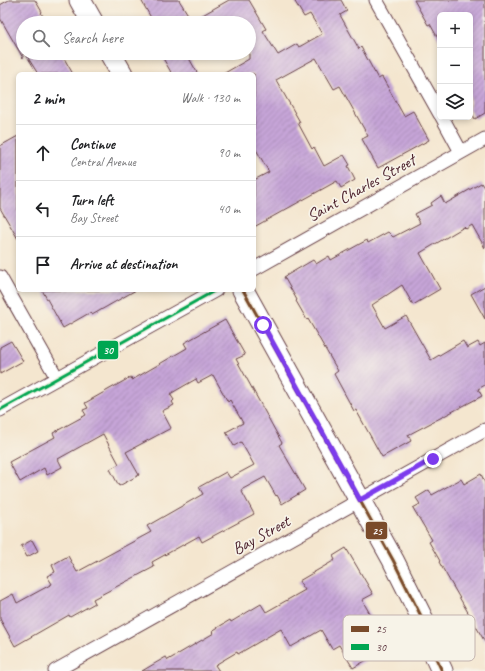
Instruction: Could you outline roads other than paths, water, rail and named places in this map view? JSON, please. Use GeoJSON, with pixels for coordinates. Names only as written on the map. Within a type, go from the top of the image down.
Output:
{"type":"FeatureCollection","features":[{"type":"Feature","properties":{"kind":"main road"},"geometry":{"type":"LineString","coordinates":[[80,0],[89,16]]}},
{"type":"Feature","properties":{"kind":"main road"},"geometry":{"type":"LineString","coordinates":[[114,60],[121,72]]}},
{"type":"Feature","properties":{"kind":"main road"},"geometry":{"type":"LineString","coordinates":[[244,292],[360,500],[420,615]]}},
{"type":"Feature","properties":{"kind":"street"},"geometry":{"type":"LineString","coordinates":[[376,0],[437,109]]}},
{"type":"Feature","properties":{"kind":"street"},"geometry":{"type":"LineString","coordinates":[[444,120],[461,152]]}},
{"type":"Feature","properties":{"kind":"street","name":"Saint Charles Street"},"geometry":{"type":"LineString","coordinates":[[256,268],[485,139]]}},
{"type":"Feature","properties":{"kind":"street"},"geometry":{"type":"LineString","coordinates":[[0,277],[57,378]]}},
{"type":"Feature","properties":{"kind":"street"},"geometry":{"type":"LineString","coordinates":[[0,410],[212,292]]}},
{"type":"Feature","properties":{"kind":"street","name":"Bay Street"},"geometry":{"type":"LineString","coordinates":[[54,671],[485,430]]}}]}
